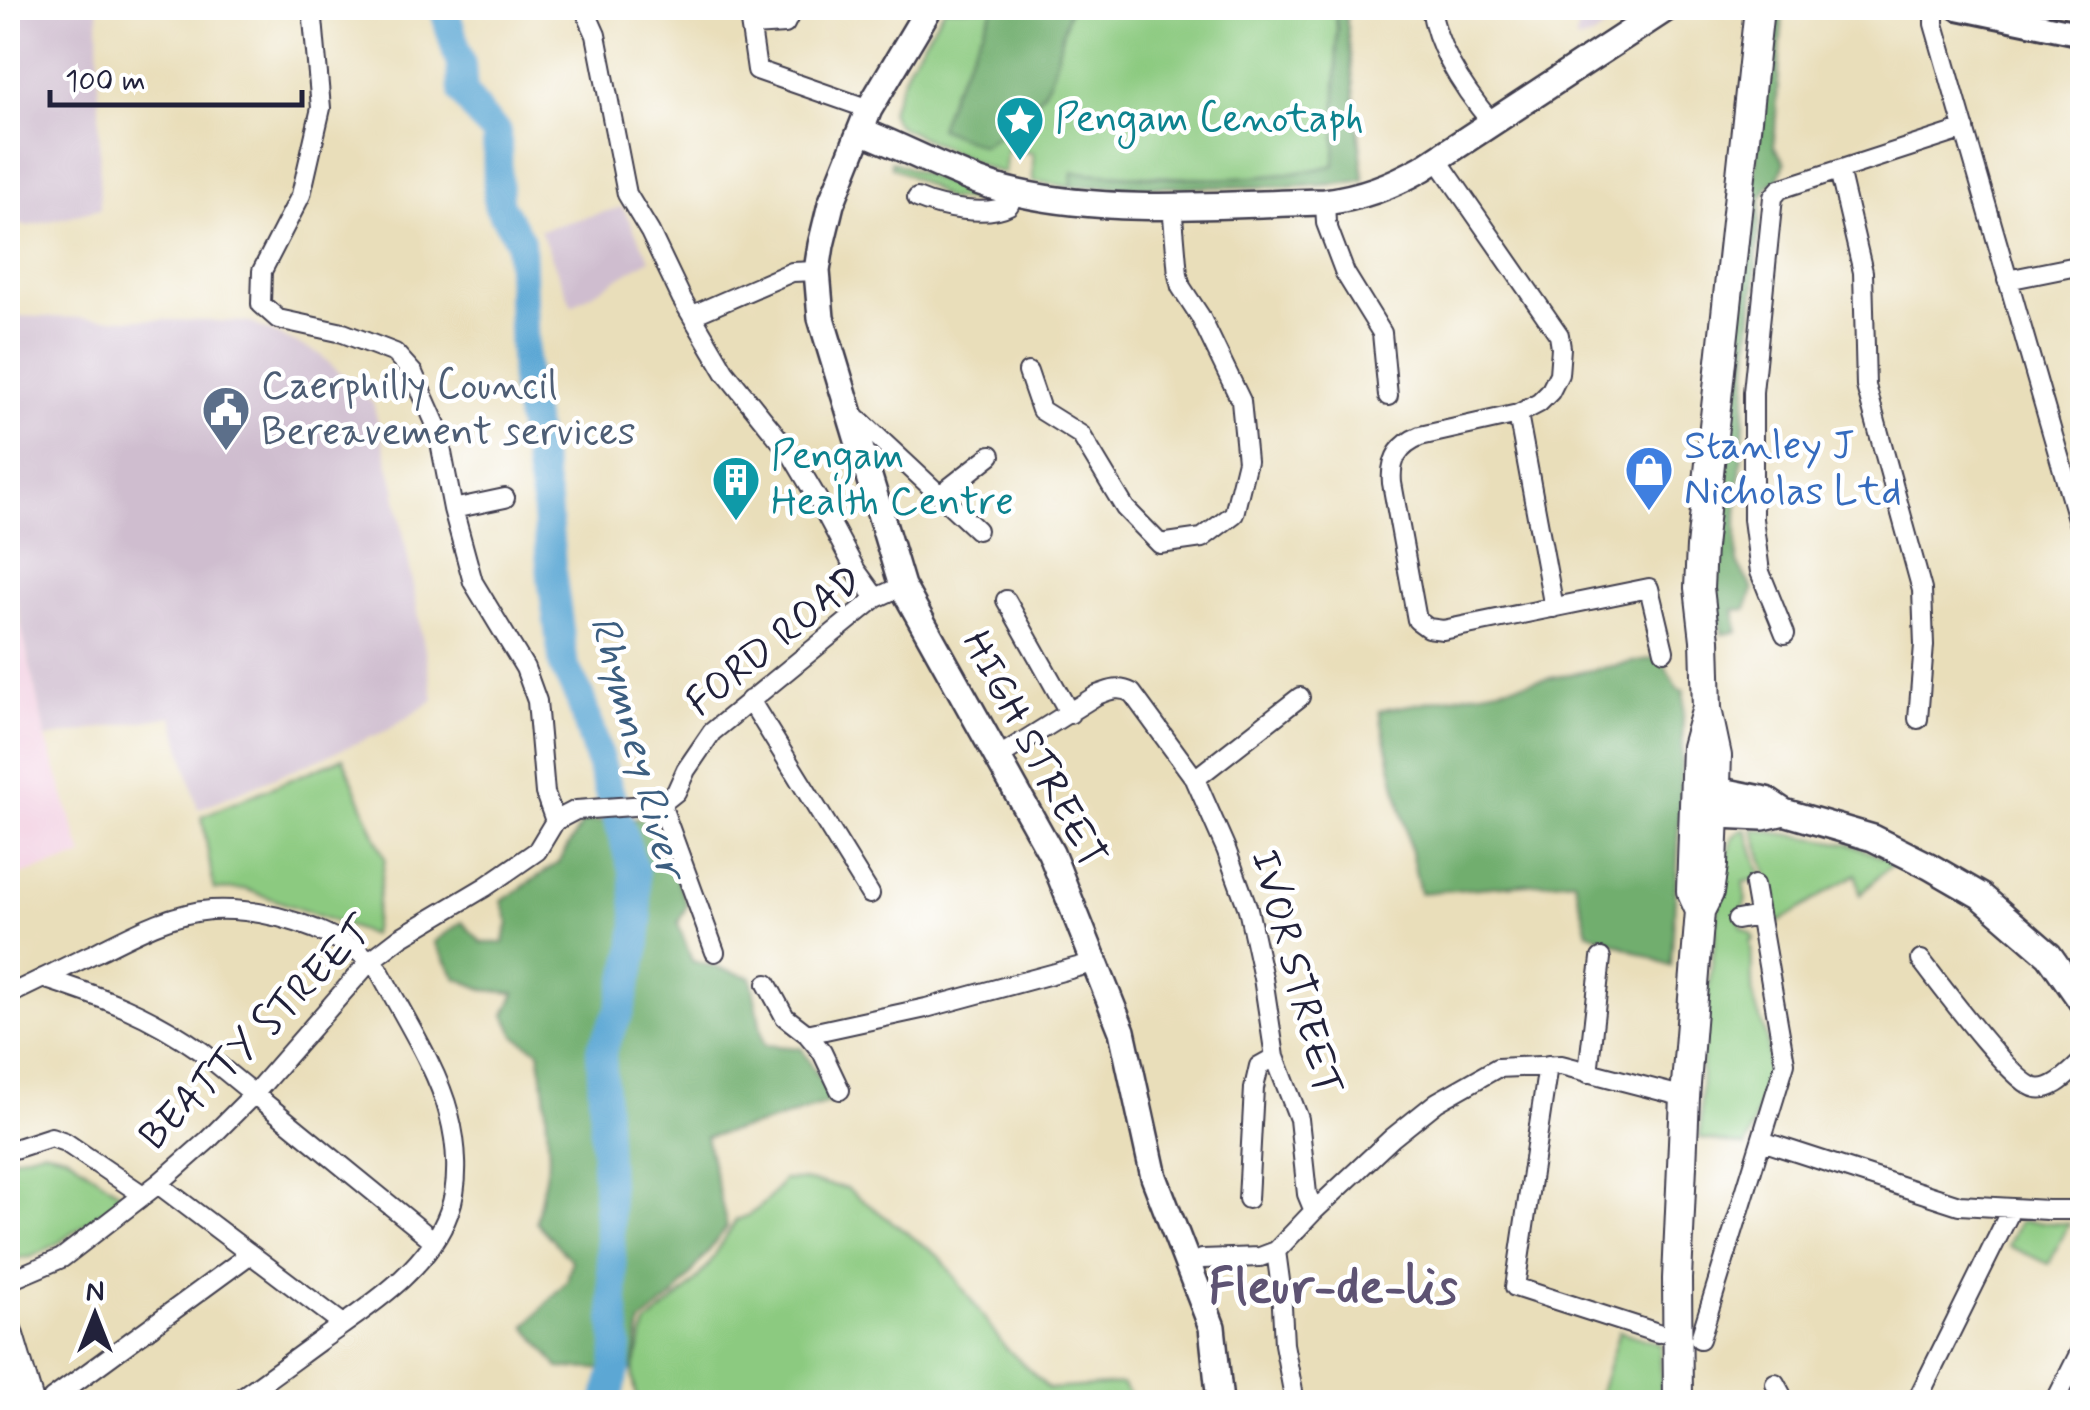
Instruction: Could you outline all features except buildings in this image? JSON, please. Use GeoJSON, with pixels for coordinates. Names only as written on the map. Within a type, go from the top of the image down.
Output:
{"type":"FeatureCollection","features":[{"type":"Feature","properties":{"kind":"main road","name":"HIGH STREET"},"geometry":{"type":"LineString","coordinates":[[929,8],[865,120],[832,204],[817,272],[821,318],[902,586],[1051,853],[1122,1031],[1154,1177],[1212,1327],[1220,1402]]}},
{"type":"Feature","properties":{"kind":"main road"},"geometry":{"type":"LineString","coordinates":[[865,120],[980,182],[1060,201],[1324,202],[1396,184],[1667,8]]}},
{"type":"Feature","properties":{"kind":"main road"},"geometry":{"type":"LineString","coordinates":[[1678,1402],[1677,1278],[1684,1097],[1700,910],[1691,891],[1705,802],[1696,747],[1707,709],[1701,546],[1758,8]]}},
{"type":"Feature","properties":{"kind":"main road"},"geometry":{"type":"LineString","coordinates":[[1705,802],[1766,800],[1784,812],[1873,838],[1929,866],[1980,896],[2050,954],[2082,1002]]}},
{"type":"Feature","properties":{"kind":"main road"},"geometry":{"type":"LineString","coordinates":[[8,1332],[40,1401]]}},
{"type":"Feature","properties":{"kind":"street"},"geometry":{"type":"LineString","coordinates":[[312,8],[321,108],[301,195],[262,271],[261,304],[278,319],[344,333],[395,353],[412,373],[436,427],[452,510],[473,582],[526,668],[537,702],[545,793],[555,821]]}},
{"type":"Feature","properties":{"kind":"street"},"geometry":{"type":"LineString","coordinates":[[584,8],[596,35],[627,194],[725,372],[791,454],[855,570],[876,598]]}},
{"type":"Feature","properties":{"kind":"street"},"geometry":{"type":"LineString","coordinates":[[793,8],[784,24],[749,16],[757,70],[865,120]]}},
{"type":"Feature","properties":{"kind":"street"},"geometry":{"type":"LineString","coordinates":[[1431,8],[1446,56],[1492,123]]}},
{"type":"Feature","properties":{"kind":"street"},"geometry":{"type":"LineString","coordinates":[[1934,8],[1934,24],[2082,536]]}},
{"type":"Feature","properties":{"kind":"street"},"geometry":{"type":"LineString","coordinates":[[1958,8],[2082,34]]}},
{"type":"Feature","properties":{"kind":"street"},"geometry":{"type":"LineString","coordinates":[[1785,634],[1760,572],[1753,519],[1753,392],[1771,205],[1780,190],[1966,129]]}},
{"type":"Feature","properties":{"kind":"street"},"geometry":{"type":"LineString","coordinates":[[1437,159],[1559,336],[1562,361],[1555,385],[1538,403],[1518,414],[1420,436],[1396,454],[1392,484],[1414,614],[1422,624],[1443,630],[1649,588],[1664,651]]}},
{"type":"Feature","properties":{"kind":"street"},"geometry":{"type":"LineString","coordinates":[[1839,170],[1864,272],[1866,386],[1922,590],[1924,645],[1918,718]]}},
{"type":"Feature","properties":{"kind":"street"},"geometry":{"type":"LineString","coordinates":[[918,198],[937,206],[996,210],[1009,204],[1015,192]]}},
{"type":"Feature","properties":{"kind":"street"},"geometry":{"type":"LineString","coordinates":[[1324,202],[1326,224],[1345,272],[1382,334],[1388,396]]}},
{"type":"Feature","properties":{"kind":"street"},"geometry":{"type":"LineString","coordinates":[[1028,372],[1042,410],[1082,435],[1125,508],[1160,544],[1202,538],[1234,514],[1247,461],[1241,401],[1200,316],[1181,287],[1172,204]]}},
{"type":"Feature","properties":{"kind":"street"},"geometry":{"type":"LineString","coordinates":[[2007,280],[2082,264]]}},
{"type":"Feature","properties":{"kind":"street"},"geometry":{"type":"LineString","coordinates":[[693,315],[792,272],[817,272]]}},
{"type":"Feature","properties":{"kind":"street"},"geometry":{"type":"LineString","coordinates":[[847,409],[978,530]]}},
{"type":"Feature","properties":{"kind":"street"},"geometry":{"type":"LineString","coordinates":[[1518,414],[1554,608]]}},
{"type":"Feature","properties":{"kind":"street"},"geometry":{"type":"LineString","coordinates":[[940,495],[992,455]]}},
{"type":"Feature","properties":{"kind":"street"},"geometry":{"type":"LineString","coordinates":[[452,510],[505,498]]}},
{"type":"Feature","properties":{"kind":"street","name":"FORD ROAD"},"geometry":{"type":"LineString","coordinates":[[654,804],[676,792],[712,732],[876,598],[902,586]]}},
{"type":"Feature","properties":{"kind":"street"},"geometry":{"type":"LineString","coordinates":[[1006,600],[1070,714]]}},
{"type":"Feature","properties":{"kind":"street","name":"IVOR STREET"},"geometry":{"type":"LineString","coordinates":[[998,758],[1097,695],[1124,688],[1132,693],[1194,779],[1248,908],[1264,978],[1275,1057],[1299,1119],[1308,1194],[1314,1211]]}},
{"type":"Feature","properties":{"kind":"street"},"geometry":{"type":"LineString","coordinates":[[1194,779],[1300,698]]}},
{"type":"Feature","properties":{"kind":"street"},"geometry":{"type":"LineString","coordinates":[[750,700],[870,894]]}},
{"type":"Feature","properties":{"kind":"street"},"geometry":{"type":"LineString","coordinates":[[654,804],[715,952]]}},
{"type":"Feature","properties":{"kind":"street","name":"BEATTY STREET"},"geometry":{"type":"LineString","coordinates":[[8,1281],[62,1258],[151,1190],[254,1094],[371,960],[400,937],[485,888],[537,850],[555,821],[576,810],[654,804]]}},
{"type":"Feature","properties":{"kind":"street"},"geometry":{"type":"LineString","coordinates":[[1700,1338],[1785,1064],[1754,886]]}},
{"type":"Feature","properties":{"kind":"street"},"geometry":{"type":"LineString","coordinates":[[8,994],[141,930],[209,910],[244,910],[297,922],[347,945],[379,970],[418,1042],[449,1112],[456,1158],[450,1212],[434,1241],[393,1287],[235,1402]]}},
{"type":"Feature","properties":{"kind":"street"},"geometry":{"type":"LineString","coordinates":[[1737,920],[1759,916]]}},
{"type":"Feature","properties":{"kind":"street"},"geometry":{"type":"LineString","coordinates":[[1588,1073],[1600,958]]}},
{"type":"Feature","properties":{"kind":"street"},"geometry":{"type":"LineString","coordinates":[[1921,960],[1976,1030],[2024,1082],[2036,1088],[2050,1088],[2082,1062]]}},
{"type":"Feature","properties":{"kind":"street"},"geometry":{"type":"LineString","coordinates":[[806,1034],[926,1008],[1096,962]]}},
{"type":"Feature","properties":{"kind":"street"},"geometry":{"type":"LineString","coordinates":[[43,978],[150,1018],[201,1051],[434,1241]]}},
{"type":"Feature","properties":{"kind":"street"},"geometry":{"type":"LineString","coordinates":[[767,984],[785,1017],[822,1052],[840,1090]]}},
{"type":"Feature","properties":{"kind":"street"},"geometry":{"type":"LineString","coordinates":[[1248,1199],[1254,1088],[1259,1066],[1275,1057]]}},
{"type":"Feature","properties":{"kind":"street"},"geometry":{"type":"LineString","coordinates":[[1187,1265],[1202,1258],[1260,1257],[1276,1251],[1392,1138],[1437,1102],[1496,1068],[1560,1065],[1684,1097]]}},
{"type":"Feature","properties":{"kind":"street"},"geometry":{"type":"LineString","coordinates":[[1548,1066],[1516,1287],[1658,1333]]}},
{"type":"Feature","properties":{"kind":"street"},"geometry":{"type":"LineString","coordinates":[[8,1151],[51,1137],[65,1142],[151,1190],[343,1324]]}},
{"type":"Feature","properties":{"kind":"street"},"geometry":{"type":"LineString","coordinates":[[1762,1141],[1959,1205],[2082,1210]]}},
{"type":"Feature","properties":{"kind":"street"},"geometry":{"type":"LineString","coordinates":[[1916,1402],[2008,1216],[2008,1208]]}},
{"type":"Feature","properties":{"kind":"street"},"geometry":{"type":"LineString","coordinates":[[1276,1251],[1284,1344],[1295,1402]]}},
{"type":"Feature","properties":{"kind":"street"},"geometry":{"type":"LineString","coordinates":[[40,1401],[249,1255]]}},
{"type":"Feature","properties":{"kind":"street"},"geometry":{"type":"LineString","coordinates":[[2055,1402],[2082,1348]]}},
{"type":"Feature","properties":{"kind":"shaded area"},"geometry":{"type":"Polygon","coordinates":[[[8,8],[98,8],[100,209],[28,226],[8,222],[8,8]]]}},
{"type":"Feature","properties":{"kind":"shaded area"},"geometry":{"type":"Polygon","coordinates":[[[1580,8],[1638,8],[1592,37],[1576,41],[1580,8]]]}},
{"type":"Feature","properties":{"kind":"shaded area"},"geometry":{"type":"Polygon","coordinates":[[[622,207],[650,259],[572,306],[540,230],[622,207]]]}},
{"type":"Feature","properties":{"kind":"shaded area"},"geometry":{"type":"Polygon","coordinates":[[[8,316],[249,322],[318,353],[373,403],[395,488],[434,700],[388,730],[198,809],[173,716],[46,738],[8,565],[8,316]]]}},
{"type":"Feature","properties":{"kind":"shaded area"},"geometry":{"type":"Polygon","coordinates":[[[21,625],[46,738],[83,856],[17,876],[21,887],[8,891],[8,629],[21,625]]]}},
{"type":"Feature","properties":{"kind":"green space"},"geometry":{"type":"Polygon","coordinates":[[[945,8],[994,8],[990,18],[1063,26],[1070,8],[1334,8],[1335,165],[1243,180],[1074,173],[1071,187],[1033,181],[1033,153],[1007,149],[1004,173],[989,169],[900,127],[890,111],[909,65],[945,8]]]}},
{"type":"Feature","properties":{"kind":"green space"},"geometry":{"type":"Polygon","coordinates":[[[994,8],[1070,8],[1053,71],[1041,95],[1015,123],[982,146],[939,128],[952,91],[994,8]]]}},
{"type":"Feature","properties":{"kind":"green space"},"geometry":{"type":"Polygon","coordinates":[[[1334,8],[1345,8],[1364,180],[1294,187],[1071,187],[1073,172],[1237,178],[1335,165],[1334,8]]]}},
{"type":"Feature","properties":{"kind":"green space"},"geometry":{"type":"Polygon","coordinates":[[[1778,8],[1783,8],[1774,146],[1785,163],[1778,180],[1769,185],[1761,199],[1737,515],[1737,563],[1753,590],[1746,609],[1734,610],[1738,632],[1722,634],[1715,535],[1771,20],[1778,8]]]}},
{"type":"Feature","properties":{"kind":"green space"},"geometry":{"type":"Polygon","coordinates":[[[891,161],[997,204],[946,199],[891,166],[891,161]]]}},
{"type":"Feature","properties":{"kind":"green space"},"geometry":{"type":"Polygon","coordinates":[[[1660,657],[1678,689],[1684,691],[1671,966],[1588,932],[1574,880],[1420,893],[1379,711],[1660,657]]]}},
{"type":"Feature","properties":{"kind":"green space"},"geometry":{"type":"Polygon","coordinates":[[[343,758],[385,859],[372,935],[245,889],[214,890],[202,816],[343,758]]]}},
{"type":"Feature","properties":{"kind":"green space"},"geometry":{"type":"Polygon","coordinates":[[[651,818],[687,905],[678,923],[692,961],[751,977],[764,1045],[801,1048],[834,1101],[706,1137],[727,1227],[674,1296],[641,1323],[633,1370],[559,1368],[526,1326],[567,1281],[572,1261],[536,1222],[549,1156],[539,1051],[515,1036],[505,1015],[515,993],[485,990],[456,978],[434,942],[462,922],[482,943],[503,943],[509,923],[502,901],[558,863],[583,822],[651,818]]]}},
{"type":"Feature","properties":{"kind":"green space"},"geometry":{"type":"Polygon","coordinates":[[[1746,829],[1762,878],[1744,882],[1745,903],[1738,913],[1742,928],[1754,940],[1750,941],[1753,996],[1766,1035],[1768,1068],[1746,1147],[1700,1138],[1702,1048],[1722,878],[1733,837],[1746,829]]]}},
{"type":"Feature","properties":{"kind":"green space"},"geometry":{"type":"Polygon","coordinates":[[[1753,829],[1849,844],[1894,862],[1860,895],[1856,874],[1776,924],[1768,877],[1753,829]]]}},
{"type":"Feature","properties":{"kind":"green space"},"geometry":{"type":"Polygon","coordinates":[[[42,1150],[66,1155],[125,1196],[57,1244],[31,1257],[8,1259],[8,1161],[42,1150]]]}},
{"type":"Feature","properties":{"kind":"green space"},"geometry":{"type":"Polygon","coordinates":[[[783,1180],[846,1188],[941,1258],[1004,1346],[1049,1389],[1122,1384],[1136,1402],[638,1402],[633,1371],[646,1325],[708,1266],[736,1220],[763,1204],[783,1180]]]}},
{"type":"Feature","properties":{"kind":"green space"},"geometry":{"type":"Polygon","coordinates":[[[2020,1221],[2069,1224],[2049,1264],[2008,1246],[2020,1221]]]}},
{"type":"Feature","properties":{"kind":"green space"},"geometry":{"type":"Polygon","coordinates":[[[1619,1331],[1660,1344],[1662,1402],[1597,1402],[1619,1331]]]}},
{"type":"Feature","properties":{"kind":"waterway","name":"Rhymney River"},"geometry":{"type":"LineString","coordinates":[[444,8],[461,65],[463,92],[497,133],[498,204],[520,241],[525,387],[546,503],[564,666],[580,698],[634,872],[638,922],[635,951],[620,1010],[601,1050],[617,1347],[606,1402]]}},
{"type":"Feature","properties":{"kind":"place","name":"Pengam Cenotaph"},"geometry":{"type":"Point","coordinates":[1020,162]}},
{"type":"Feature","properties":{"kind":"place","name":"Caerphilly Council Bereavement services"},"geometry":{"type":"Point","coordinates":[226,452]}},
{"type":"Feature","properties":{"kind":"place","name":"Stanley J Nicholas Ltd"},"geometry":{"type":"Point","coordinates":[1649,512]}},
{"type":"Feature","properties":{"kind":"place","name":"Pengam Health Centre"},"geometry":{"type":"Point","coordinates":[736,522]}},
{"type":"Feature","properties":{"kind":"district","name":"Fleur-de-lis"},"geometry":{"type":"Point","coordinates":[1333,1288]}}]}
